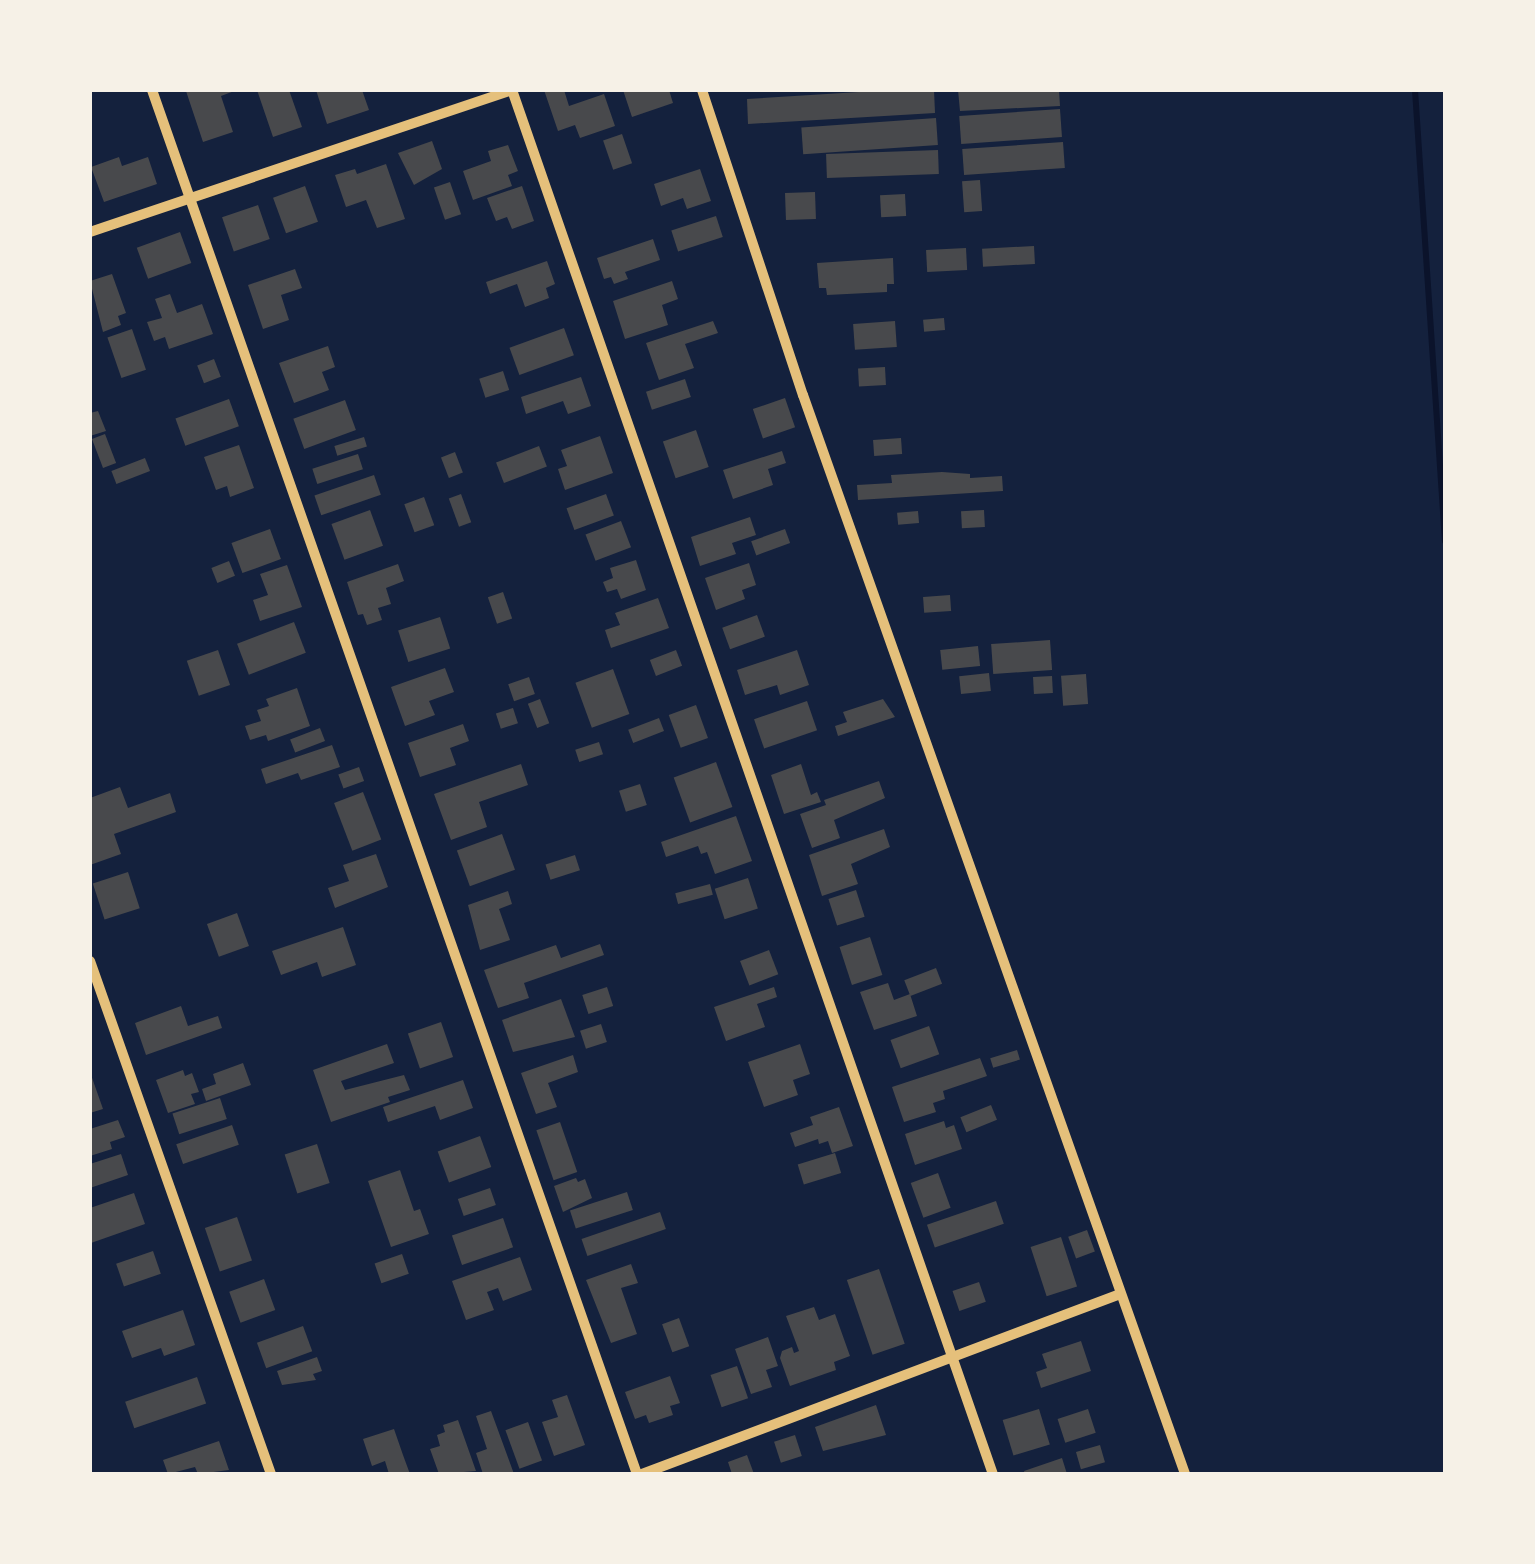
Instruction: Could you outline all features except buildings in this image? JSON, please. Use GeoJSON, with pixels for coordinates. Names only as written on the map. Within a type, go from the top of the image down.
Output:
{"type":"FeatureCollection","features":[{"type":"Feature","properties":{"kind":"street"},"geometry":{"type":"LineString","coordinates":[[152,90],[639,1474],[1120,1294]]}},
{"type":"Feature","properties":{"kind":"street"},"geometry":{"type":"LineString","coordinates":[[90,232],[512,90],[993,1474]]}},
{"type":"Feature","properties":{"kind":"street"},"geometry":{"type":"LineString","coordinates":[[702,90],[804,395],[1185,1474]]}},
{"type":"Feature","properties":{"kind":"street"},"geometry":{"type":"LineString","coordinates":[[90,961],[272,1474]]}},
{"type":"Feature","properties":{"kind":"waterway"},"geometry":{"type":"LineString","coordinates":[[1415,90],[1445,541]]}}]}
